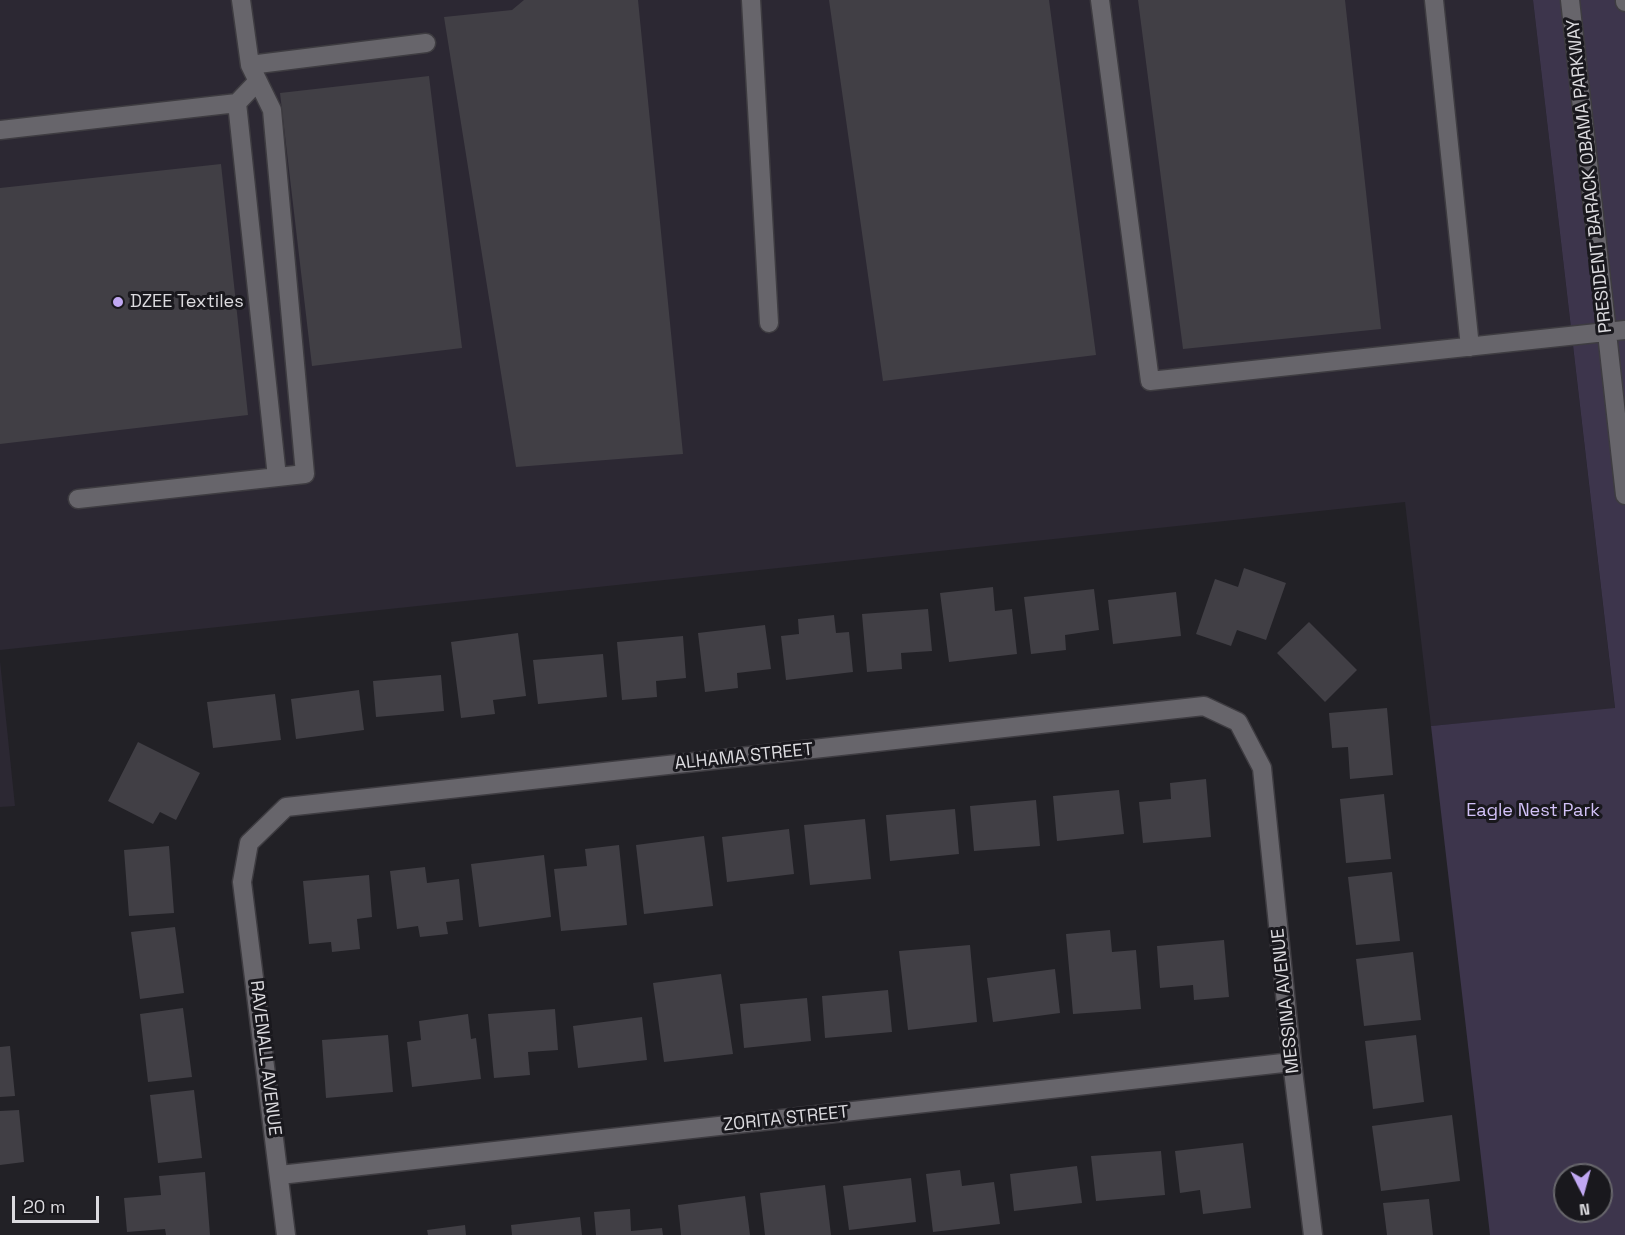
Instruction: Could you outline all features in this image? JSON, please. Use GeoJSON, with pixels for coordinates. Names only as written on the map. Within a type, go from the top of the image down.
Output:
{"type":"FeatureCollection","features":[{"type":"Feature","properties":{"kind":"street"},"geometry":{"type":"LineString","coordinates":[[78,499],[305,474],[272,110],[254,73],[241,0]]}},
{"type":"Feature","properties":{"kind":"street"},"geometry":{"type":"LineString","coordinates":[[751,0],[769,323]]}},
{"type":"Feature","properties":{"kind":"street"},"geometry":{"type":"LineString","coordinates":[[1100,0],[1150,381],[1616,331]]}},
{"type":"Feature","properties":{"kind":"street"},"geometry":{"type":"LineString","coordinates":[[1434,0],[1470,348]]}},
{"type":"Feature","properties":{"kind":"street","name":"PRESIDENT BARACK OBAMA PARKWAY"},"geometry":{"type":"LineString","coordinates":[[1570,0],[1616,331],[1625,495]]}},
{"type":"Feature","properties":{"kind":"street"},"geometry":{"type":"LineString","coordinates":[[254,73],[426,43]]}},
{"type":"Feature","properties":{"kind":"street"},"geometry":{"type":"LineString","coordinates":[[254,73],[237,103],[277,477]]}},
{"type":"Feature","properties":{"kind":"street"},"geometry":{"type":"LineString","coordinates":[[0,130],[237,103]]}},
{"type":"Feature","properties":{"kind":"street","name":"ALHAMA STREET"},"geometry":{"type":"LineString","coordinates":[[242,882],[249,843],[286,807],[1204,706],[1239,722],[1262,768]]}},
{"type":"Feature","properties":{"kind":"street","name":"MESSINA AVENUE"},"geometry":{"type":"LineString","coordinates":[[1262,768],[1292,1062],[1313,1235]]}},
{"type":"Feature","properties":{"kind":"street","name":"RAVENALL AVENUE"},"geometry":{"type":"LineString","coordinates":[[242,882],[286,1235]]}},
{"type":"Feature","properties":{"kind":"street","name":"ZORITA STREET"},"geometry":{"type":"LineString","coordinates":[[280,1175],[1292,1062]]}},
{"type":"Feature","properties":{"kind":"shaded area"},"geometry":{"type":"Polygon","coordinates":[[[0,0],[1533,0],[1615,709],[1431,726],[1405,502],[0,650],[0,0]]]}},
{"type":"Feature","properties":{"kind":"shaded area"},"geometry":{"type":"Polygon","coordinates":[[[0,661],[15,806],[0,807],[0,661]]]}},
{"type":"Feature","properties":{"kind":"green space","name":"Eagle Nest Park"},"geometry":{"type":"Polygon","coordinates":[[[1533,0],[1625,0],[1625,1235],[1490,1235],[1431,726],[1615,708],[1533,0]]]}},
{"type":"Feature","properties":{"kind":"building"},"geometry":{"type":"Polygon","coordinates":[[[524,0],[638,0],[683,454],[516,467],[444,17],[512,10],[524,0]]]}},
{"type":"Feature","properties":{"kind":"building"},"geometry":{"type":"Polygon","coordinates":[[[829,0],[1049,0],[1096,355],[883,381],[829,0]]]}},
{"type":"Feature","properties":{"kind":"building"},"geometry":{"type":"Polygon","coordinates":[[[1138,0],[1345,0],[1381,329],[1183,349],[1138,0]]]}},
{"type":"Feature","properties":{"kind":"building"},"geometry":{"type":"Polygon","coordinates":[[[429,76],[462,348],[312,366],[280,93],[429,76]]]}},
{"type":"Feature","properties":{"kind":"building","name":"DZEE Textiles"},"geometry":{"type":"Polygon","coordinates":[[[221,164],[248,415],[0,444],[0,188],[221,164]]]}},
{"type":"Feature","properties":{"kind":"building"},"geometry":{"type":"Polygon","coordinates":[[[1244,568],[1286,583],[1266,640],[1237,630],[1231,646],[1196,634],[1215,579],[1238,587],[1244,568]]]}},
{"type":"Feature","properties":{"kind":"building"},"geometry":{"type":"Polygon","coordinates":[[[993,587],[995,611],[1012,609],[1017,654],[949,662],[940,593],[993,587]]]}},
{"type":"Feature","properties":{"kind":"building"},"geometry":{"type":"Polygon","coordinates":[[[1094,589],[1099,630],[1065,635],[1066,650],[1031,654],[1024,597],[1094,589]]]}},
{"type":"Feature","properties":{"kind":"building"},"geometry":{"type":"Polygon","coordinates":[[[1176,592],[1181,636],[1113,644],[1108,600],[1176,592]]]}},
{"type":"Feature","properties":{"kind":"building"},"geometry":{"type":"Polygon","coordinates":[[[928,609],[932,651],[901,653],[902,669],[867,672],[862,614],[928,609]]]}},
{"type":"Feature","properties":{"kind":"building"},"geometry":{"type":"Polygon","coordinates":[[[834,615],[836,633],[849,632],[853,672],[786,680],[781,636],[799,634],[798,619],[834,615]]]}},
{"type":"Feature","properties":{"kind":"building"},"geometry":{"type":"Polygon","coordinates":[[[1309,622],[1357,670],[1325,702],[1277,653],[1309,622]]]}},
{"type":"Feature","properties":{"kind":"building"},"geometry":{"type":"Polygon","coordinates":[[[765,625],[771,669],[737,673],[738,688],[705,692],[698,633],[765,625]]]}},
{"type":"Feature","properties":{"kind":"building"},"geometry":{"type":"Polygon","coordinates":[[[518,633],[526,696],[493,700],[495,714],[461,718],[451,642],[518,633]]]}},
{"type":"Feature","properties":{"kind":"building"},"geometry":{"type":"Polygon","coordinates":[[[683,636],[686,678],[656,681],[657,697],[622,700],[617,642],[683,636]]]}},
{"type":"Feature","properties":{"kind":"building"},"geometry":{"type":"Polygon","coordinates":[[[603,654],[607,697],[538,704],[533,660],[603,654]]]}},
{"type":"Feature","properties":{"kind":"building"},"geometry":{"type":"Polygon","coordinates":[[[441,675],[444,711],[376,717],[373,681],[441,675]]]}},
{"type":"Feature","properties":{"kind":"building"},"geometry":{"type":"Polygon","coordinates":[[[359,690],[364,730],[296,739],[291,699],[359,690]]]}},
{"type":"Feature","properties":{"kind":"building"},"geometry":{"type":"Polygon","coordinates":[[[275,694],[281,740],[213,748],[207,702],[275,694]]]}},
{"type":"Feature","properties":{"kind":"building"},"geometry":{"type":"Polygon","coordinates":[[[1387,708],[1393,775],[1350,779],[1348,747],[1332,748],[1329,713],[1387,708]]]}},
{"type":"Feature","properties":{"kind":"building"},"geometry":{"type":"Polygon","coordinates":[[[138,742],[200,773],[176,820],[160,812],[153,824],[108,801],[138,742]]]}},
{"type":"Feature","properties":{"kind":"building"},"geometry":{"type":"Polygon","coordinates":[[[1206,779],[1211,837],[1143,843],[1139,802],[1171,799],[1170,783],[1206,779]]]}},
{"type":"Feature","properties":{"kind":"building"},"geometry":{"type":"Polygon","coordinates":[[[1119,790],[1124,834],[1057,841],[1053,796],[1119,790]]]}},
{"type":"Feature","properties":{"kind":"building"},"geometry":{"type":"Polygon","coordinates":[[[1384,794],[1391,859],[1346,863],[1340,799],[1384,794]]]}},
{"type":"Feature","properties":{"kind":"building"},"geometry":{"type":"Polygon","coordinates":[[[1036,800],[1040,846],[974,851],[970,806],[1036,800]]]}},
{"type":"Feature","properties":{"kind":"building"},"geometry":{"type":"Polygon","coordinates":[[[955,809],[959,854],[890,861],[886,815],[955,809]]]}},
{"type":"Feature","properties":{"kind":"building"},"geometry":{"type":"Polygon","coordinates":[[[865,819],[871,879],[810,885],[804,825],[865,819]]]}},
{"type":"Feature","properties":{"kind":"building"},"geometry":{"type":"Polygon","coordinates":[[[789,829],[794,874],[727,882],[722,837],[789,829]]]}},
{"type":"Feature","properties":{"kind":"building"},"geometry":{"type":"Polygon","coordinates":[[[704,836],[713,906],[644,914],[636,845],[704,836]]]}},
{"type":"Feature","properties":{"kind":"building"},"geometry":{"type":"Polygon","coordinates":[[[619,845],[627,925],[561,931],[554,869],[587,866],[585,849],[619,845]]]}},
{"type":"Feature","properties":{"kind":"building"},"geometry":{"type":"Polygon","coordinates":[[[169,846],[174,913],[129,916],[124,850],[169,846]]]}},
{"type":"Feature","properties":{"kind":"building"},"geometry":{"type":"Polygon","coordinates":[[[544,855],[551,917],[479,927],[471,864],[544,855]]]}},
{"type":"Feature","properties":{"kind":"building"},"geometry":{"type":"Polygon","coordinates":[[[425,867],[427,883],[459,879],[463,920],[446,922],[448,934],[420,937],[418,926],[397,929],[390,871],[425,867]]]}},
{"type":"Feature","properties":{"kind":"building"},"geometry":{"type":"Polygon","coordinates":[[[1392,872],[1400,941],[1356,945],[1348,877],[1392,872]]]}},
{"type":"Feature","properties":{"kind":"building"},"geometry":{"type":"Polygon","coordinates":[[[369,875],[372,917],[357,919],[360,949],[332,952],[331,942],[309,944],[303,881],[369,875]]]}},
{"type":"Feature","properties":{"kind":"building"},"geometry":{"type":"Polygon","coordinates":[[[175,927],[184,993],[140,999],[131,932],[175,927]]]}},
{"type":"Feature","properties":{"kind":"building"},"geometry":{"type":"Polygon","coordinates":[[[1110,930],[1112,952],[1136,950],[1141,1009],[1073,1014],[1066,934],[1110,930]]]}},
{"type":"Feature","properties":{"kind":"building"},"geometry":{"type":"Polygon","coordinates":[[[1224,940],[1229,997],[1194,1000],[1193,985],[1160,988],[1157,946],[1224,940]]]}},
{"type":"Feature","properties":{"kind":"building"},"geometry":{"type":"Polygon","coordinates":[[[970,945],[977,1022],[908,1030],[899,951],[970,945]]]}},
{"type":"Feature","properties":{"kind":"building"},"geometry":{"type":"Polygon","coordinates":[[[1413,952],[1421,1020],[1364,1026],[1356,959],[1413,952]]]}},
{"type":"Feature","properties":{"kind":"building"},"geometry":{"type":"Polygon","coordinates":[[[1055,969],[1060,1013],[993,1022],[987,978],[1055,969]]]}},
{"type":"Feature","properties":{"kind":"building"},"geometry":{"type":"Polygon","coordinates":[[[721,974],[733,1054],[664,1062],[653,983],[721,974]]]}},
{"type":"Feature","properties":{"kind":"building"},"geometry":{"type":"Polygon","coordinates":[[[888,990],[892,1032],[825,1038],[822,996],[888,990]]]}},
{"type":"Feature","properties":{"kind":"building"},"geometry":{"type":"Polygon","coordinates":[[[807,998],[811,1041],[744,1048],[740,1004],[807,998]]]}},
{"type":"Feature","properties":{"kind":"building"},"geometry":{"type":"Polygon","coordinates":[[[183,1008],[192,1077],[148,1082],[140,1014],[183,1008]]]}},
{"type":"Feature","properties":{"kind":"building"},"geometry":{"type":"Polygon","coordinates":[[[555,1009],[558,1050],[528,1052],[530,1075],[494,1078],[488,1014],[555,1009]]]}},
{"type":"Feature","properties":{"kind":"building"},"geometry":{"type":"Polygon","coordinates":[[[468,1014],[471,1039],[476,1038],[481,1079],[412,1087],[407,1042],[421,1040],[419,1021],[468,1014]]]}},
{"type":"Feature","properties":{"kind":"building"},"geometry":{"type":"Polygon","coordinates":[[[642,1017],[647,1060],[578,1068],[573,1026],[642,1017]]]}},
{"type":"Feature","properties":{"kind":"building"},"geometry":{"type":"Polygon","coordinates":[[[388,1035],[393,1092],[326,1098],[322,1040],[388,1035]]]}},
{"type":"Feature","properties":{"kind":"building"},"geometry":{"type":"Polygon","coordinates":[[[1416,1035],[1424,1102],[1373,1109],[1365,1041],[1416,1035]]]}},
{"type":"Feature","properties":{"kind":"building"},"geometry":{"type":"Polygon","coordinates":[[[10,1046],[15,1096],[0,1097],[0,1047],[10,1046]]]}},
{"type":"Feature","properties":{"kind":"building"},"geometry":{"type":"Polygon","coordinates":[[[194,1090],[202,1158],[158,1163],[150,1095],[194,1090]]]}},
{"type":"Feature","properties":{"kind":"building"},"geometry":{"type":"Polygon","coordinates":[[[19,1110],[24,1162],[0,1165],[0,1111],[19,1110]]]}},
{"type":"Feature","properties":{"kind":"building"},"geometry":{"type":"Polygon","coordinates":[[[1452,1115],[1460,1181],[1381,1191],[1372,1126],[1452,1115]]]}},
{"type":"Feature","properties":{"kind":"building"},"geometry":{"type":"Polygon","coordinates":[[[1243,1143],[1251,1208],[1203,1214],[1200,1190],[1180,1193],[1175,1151],[1243,1143]]]}},
{"type":"Feature","properties":{"kind":"building"},"geometry":{"type":"Polygon","coordinates":[[[1161,1151],[1165,1195],[1096,1201],[1091,1156],[1161,1151]]]}},
{"type":"Feature","properties":{"kind":"building"},"geometry":{"type":"Polygon","coordinates":[[[1077,1166],[1082,1203],[1014,1211],[1010,1174],[1077,1166]]]}},
{"type":"Feature","properties":{"kind":"building"},"geometry":{"type":"Polygon","coordinates":[[[960,1170],[962,1186],[994,1182],[1000,1224],[933,1232],[926,1174],[960,1170]]]}},
{"type":"Feature","properties":{"kind":"building"},"geometry":{"type":"Polygon","coordinates":[[[205,1172],[210,1235],[166,1235],[165,1229],[127,1232],[124,1198],[161,1195],[159,1176],[205,1172]]]}},
{"type":"Feature","properties":{"kind":"building"},"geometry":{"type":"Polygon","coordinates":[[[911,1178],[916,1222],[849,1230],[843,1186],[911,1178]]]}},
{"type":"Feature","properties":{"kind":"building"},"geometry":{"type":"Polygon","coordinates":[[[825,1185],[831,1235],[765,1235],[760,1193],[825,1185]]]}},
{"type":"Feature","properties":{"kind":"building"},"geometry":{"type":"Polygon","coordinates":[[[745,1196],[750,1235],[681,1235],[678,1205],[745,1196]]]}},
{"type":"Feature","properties":{"kind":"building"},"geometry":{"type":"Polygon","coordinates":[[[1429,1199],[1433,1235],[1387,1235],[1383,1203],[1429,1199]]]}},
{"type":"Feature","properties":{"kind":"building"},"geometry":{"type":"Polygon","coordinates":[[[630,1209],[631,1231],[662,1228],[663,1235],[596,1235],[594,1212],[630,1209]]]}},
{"type":"Feature","properties":{"kind":"building"},"geometry":{"type":"Polygon","coordinates":[[[580,1217],[582,1235],[512,1235],[511,1225],[580,1217]]]}},
{"type":"Feature","properties":{"kind":"building"},"geometry":{"type":"Polygon","coordinates":[[[465,1225],[466,1235],[428,1235],[427,1230],[465,1225]]]}},
{"type":"Feature","properties":{"kind":"place","name":"DZEE Textiles"},"geometry":{"type":"Point","coordinates":[118,302]}}]}
